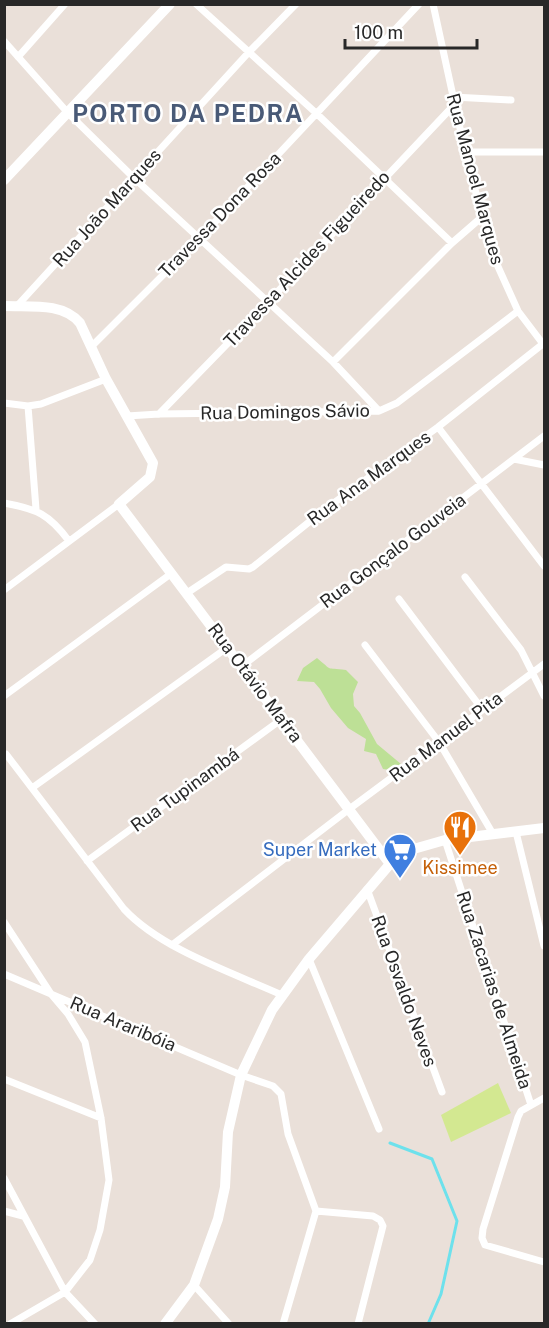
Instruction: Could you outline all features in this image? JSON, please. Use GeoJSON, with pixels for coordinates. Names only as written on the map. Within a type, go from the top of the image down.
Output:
{"type":"FeatureCollection","features":[{"type":"Feature","properties":{"kind":"main road"},"geometry":{"type":"LineString","coordinates":[[4,180],[170,4]]}},
{"type":"Feature","properties":{"kind":"main road"},"geometry":{"type":"LineString","coordinates":[[4,306],[52,308],[74,315],[80,323],[106,379],[153,463],[150,477],[118,504]]}},
{"type":"Feature","properties":{"kind":"main road","name":"Rua Otávio Mafra"},"geometry":{"type":"LineString","coordinates":[[118,504],[390,864]]}},
{"type":"Feature","properties":{"kind":"main road"},"geometry":{"type":"LineString","coordinates":[[165,1323],[194,1285],[218,1219],[225,1187],[228,1132],[241,1075],[260,1031],[282,995],[309,959],[390,864],[410,850],[445,840],[544,828]]}},
{"type":"Feature","properties":{"kind":"street"},"geometry":{"type":"LineString","coordinates":[[18,57],[65,4]]}},
{"type":"Feature","properties":{"kind":"street"},"geometry":{"type":"LineString","coordinates":[[196,4],[316,113],[452,243]]}},
{"type":"Feature","properties":{"kind":"street","name":"Rua João Marques"},"geometry":{"type":"LineString","coordinates":[[17,306],[249,52],[296,4]]}},
{"type":"Feature","properties":{"kind":"street","name":"Travessa Dona Rosa"},"geometry":{"type":"LineString","coordinates":[[92,346],[199,239],[420,4]]}},
{"type":"Feature","properties":{"kind":"street","name":"Rua Manoel Marques"},"geometry":{"type":"LineString","coordinates":[[433,4],[465,152],[501,277],[518,311],[544,343]]}},
{"type":"Feature","properties":{"kind":"street"},"geometry":{"type":"LineString","coordinates":[[4,42],[68,113],[134,178],[333,362],[380,411]]}},
{"type":"Feature","properties":{"kind":"street"},"geometry":{"type":"LineString","coordinates":[[454,100],[511,100]]}},
{"type":"Feature","properties":{"kind":"street","name":"Travessa Alcides Figueiredo"},"geometry":{"type":"LineString","coordinates":[[159,414],[267,303],[454,100]]}},
{"type":"Feature","properties":{"kind":"street"},"geometry":{"type":"LineString","coordinates":[[465,152],[544,152]]}},
{"type":"Feature","properties":{"kind":"street"},"geometry":{"type":"LineString","coordinates":[[333,362],[452,243],[483,216]]}},
{"type":"Feature","properties":{"kind":"street","name":"Rua Domingos Sávio"},"geometry":{"type":"LineString","coordinates":[[127,416],[380,411],[397,403],[518,311]]}},
{"type":"Feature","properties":{"kind":"street","name":"Rua Ana Marques"},"geometry":{"type":"LineString","coordinates":[[187,593],[226,567],[249,569],[253,567],[338,499],[438,427],[544,343]]}},
{"type":"Feature","properties":{"kind":"street"},"geometry":{"type":"LineString","coordinates":[[4,403],[28,406],[56,399],[106,379]]}},
{"type":"Feature","properties":{"kind":"street"},"geometry":{"type":"LineString","coordinates":[[28,406],[36,509]]}},
{"type":"Feature","properties":{"kind":"street"},"geometry":{"type":"LineString","coordinates":[[438,427],[544,566]]}},
{"type":"Feature","properties":{"kind":"street","name":"Rua Gonçalo Gouveia"},"geometry":{"type":"LineString","coordinates":[[242,666],[544,436]]}},
{"type":"Feature","properties":{"kind":"street"},"geometry":{"type":"LineString","coordinates":[[514,459],[544,465]]}},
{"type":"Feature","properties":{"kind":"street"},"geometry":{"type":"LineString","coordinates":[[4,502],[36,509],[57,525],[69,541]]}},
{"type":"Feature","properties":{"kind":"street"},"geometry":{"type":"LineString","coordinates":[[4,590],[118,504]]}},
{"type":"Feature","properties":{"kind":"street"},"geometry":{"type":"LineString","coordinates":[[4,696],[172,573]]}},
{"type":"Feature","properties":{"kind":"street"},"geometry":{"type":"LineString","coordinates":[[465,577],[521,650],[544,696]]}},
{"type":"Feature","properties":{"kind":"street"},"geometry":{"type":"LineString","coordinates":[[399,598],[482,709]]}},
{"type":"Feature","properties":{"kind":"street"},"geometry":{"type":"LineString","coordinates":[[365,645],[439,742],[493,834]]}},
{"type":"Feature","properties":{"kind":"street"},"geometry":{"type":"LineString","coordinates":[[32,788],[228,647]]}},
{"type":"Feature","properties":{"kind":"street","name":"Rua Manuel Pita"},"geometry":{"type":"LineString","coordinates":[[172,945],[544,664]]}},
{"type":"Feature","properties":{"kind":"street","name":"Rua Tupinambá"},"geometry":{"type":"LineString","coordinates":[[87,861],[282,719]]}},
{"type":"Feature","properties":{"kind":"street"},"geometry":{"type":"LineString","coordinates":[[5,753],[87,861],[137,922],[172,945],[282,995]]}},
{"type":"Feature","properties":{"kind":"street"},"geometry":{"type":"LineString","coordinates":[[516,832],[544,946]]}},
{"type":"Feature","properties":{"kind":"street","name":"Rua Zacarias de Almeida"},"geometry":{"type":"LineString","coordinates":[[445,840],[531,1105]]}},
{"type":"Feature","properties":{"kind":"street","name":"Rua Osvaldo Neves"},"geometry":{"type":"LineString","coordinates":[[367,890],[442,1092]]}},
{"type":"Feature","properties":{"kind":"street"},"geometry":{"type":"LineString","coordinates":[[4,922],[85,1042],[101,1118],[109,1180],[100,1230],[90,1260],[65,1292],[10,1323]]}},
{"type":"Feature","properties":{"kind":"street"},"geometry":{"type":"LineString","coordinates":[[309,959],[379,1129]]}},
{"type":"Feature","properties":{"kind":"street","name":"Rua Araribóia"},"geometry":{"type":"LineString","coordinates":[[4,974],[241,1075],[273,1086],[281,1094],[288,1134],[316,1211]]}},
{"type":"Feature","properties":{"kind":"street"},"geometry":{"type":"LineString","coordinates":[[4,1079],[101,1118]]}},
{"type":"Feature","properties":{"kind":"street"},"geometry":{"type":"LineString","coordinates":[[544,1098],[521,1112],[518,1117],[482,1238],[485,1245],[544,1262]]}},
{"type":"Feature","properties":{"kind":"street"},"geometry":{"type":"LineString","coordinates":[[4,1178],[65,1292],[95,1323]]}},
{"type":"Feature","properties":{"kind":"street"},"geometry":{"type":"LineString","coordinates":[[4,1211],[23,1216]]}},
{"type":"Feature","properties":{"kind":"street"},"geometry":{"type":"LineString","coordinates":[[283,1323],[316,1211],[373,1216],[380,1220],[383,1226],[358,1323]]}},
{"type":"Feature","properties":{"kind":"street"},"geometry":{"type":"LineString","coordinates":[[194,1285],[229,1323]]}},
{"type":"Feature","properties":{"kind":"green space"},"geometry":{"type":"Polygon","coordinates":[[[317,658],[330,668],[346,670],[358,682],[353,694],[354,706],[377,744],[401,764],[399,769],[396,771],[383,769],[376,754],[364,751],[366,739],[348,728],[314,682],[297,681],[303,668],[317,658]]]}},
{"type":"Feature","properties":{"kind":"green space"},"geometry":{"type":"Polygon","coordinates":[[[498,1083],[511,1113],[451,1142],[441,1115],[498,1083]]]}},
{"type":"Feature","properties":{"kind":"waterway"},"geometry":{"type":"LineString","coordinates":[[390,1143],[432,1159],[457,1221],[441,1294],[428,1324]]}},
{"type":"Feature","properties":{"kind":"place","name":"Kissimee"},"geometry":{"type":"Point","coordinates":[460,856]}},
{"type":"Feature","properties":{"kind":"place","name":"Super Market"},"geometry":{"type":"Point","coordinates":[400,879]}},
{"type":"Feature","properties":{"kind":"district","name":"PORTO DA PEDRA"},"geometry":{"type":"Point","coordinates":[188,114]}}]}
